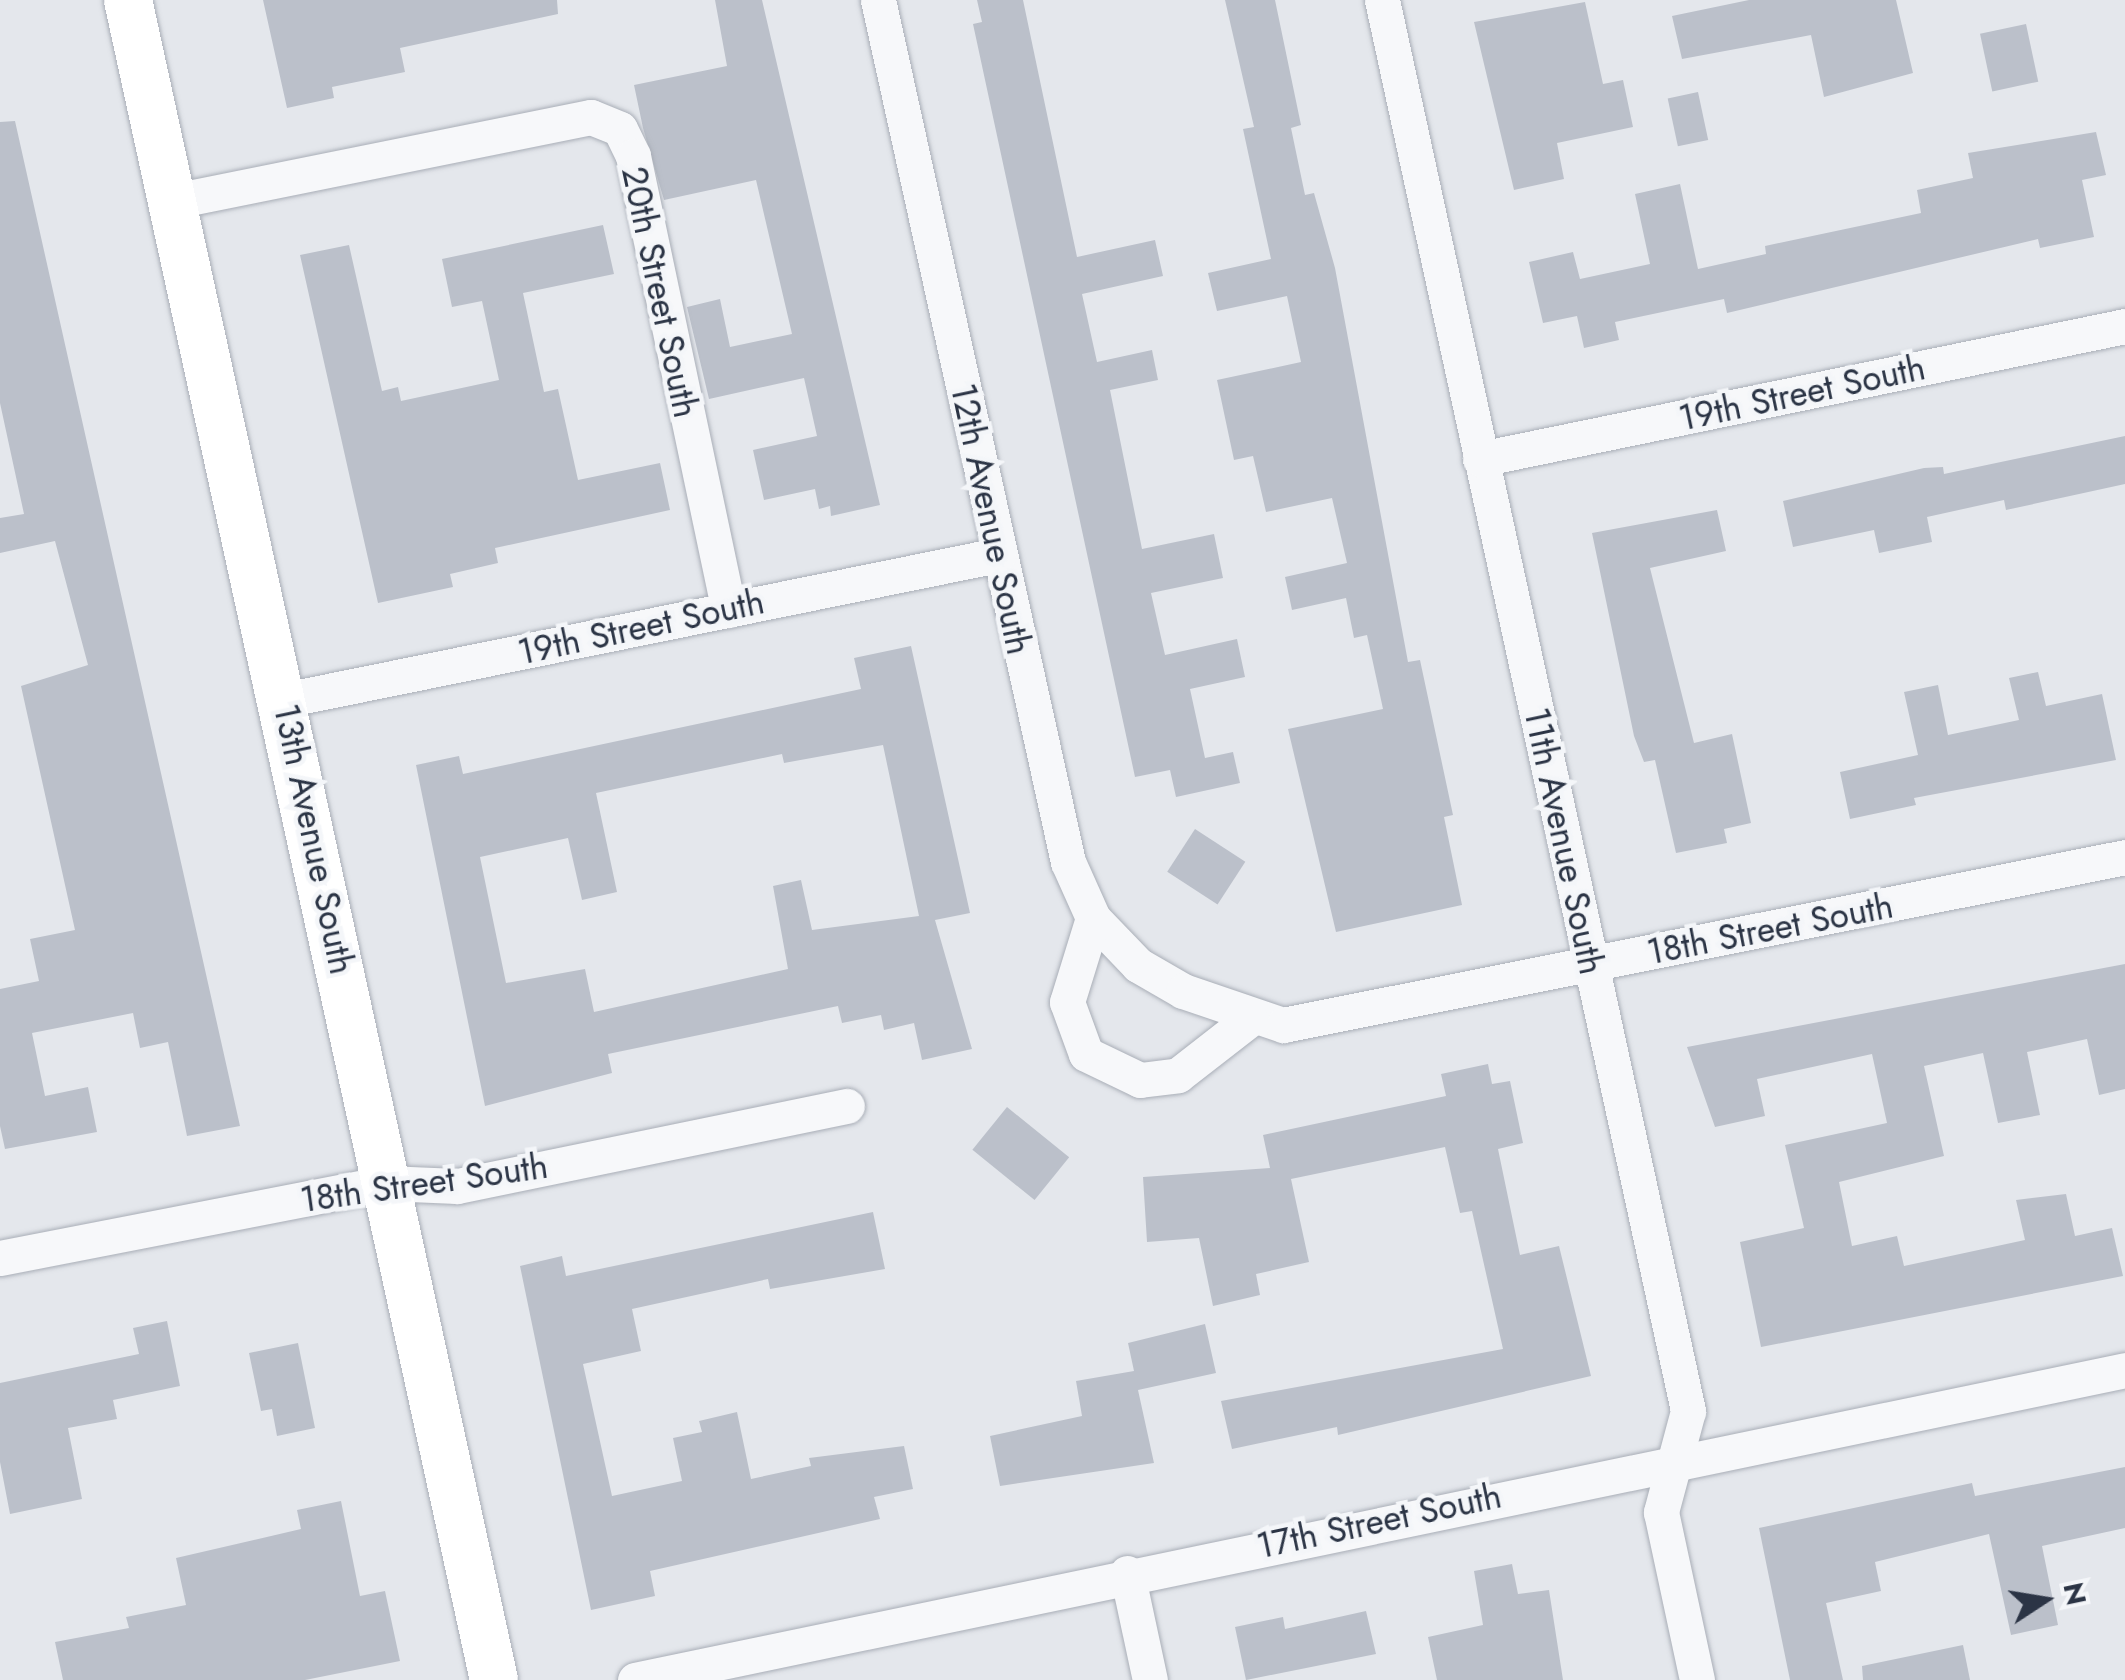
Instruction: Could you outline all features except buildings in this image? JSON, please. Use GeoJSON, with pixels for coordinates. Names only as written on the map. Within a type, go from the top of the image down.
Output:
{"type":"FeatureCollection","features":[{"type":"Feature","properties":{"kind":"main road","name":"13th Avenue South"},"geometry":{"type":"LineString","coordinates":[[128,0],[284,700],[494,1680]]}},
{"type":"Feature","properties":{"kind":"street","name":"12th Avenue South"},"geometry":{"type":"LineString","coordinates":[[878,0],[1068,862],[1093,918],[1138,965],[1183,991]]}},
{"type":"Feature","properties":{"kind":"street","name":"11th Avenue South"},"geometry":{"type":"LineString","coordinates":[[1382,0],[1688,1411],[1661,1512],[1697,1680]]}},
{"type":"Feature","properties":{"kind":"street","name":"20th Street South"},"geometry":{"type":"LineString","coordinates":[[174,201],[591,117],[620,128],[633,156],[728,610]]}},
{"type":"Feature","properties":{"kind":"street","name":"19th Street South"},"geometry":{"type":"LineString","coordinates":[[1480,459],[2125,326]]}},
{"type":"Feature","properties":{"kind":"street","name":"19th Street South"},"geometry":{"type":"LineString","coordinates":[[284,700],[998,554]]}},
{"type":"Feature","properties":{"kind":"street","name":"18th Street South"},"geometry":{"type":"LineString","coordinates":[[1183,991],[1250,1019],[1283,1026],[2125,856]]}},
{"type":"Feature","properties":{"kind":"street"},"geometry":{"type":"LineString","coordinates":[[1093,918],[1067,1002],[1086,1054],[1140,1080],[1178,1075],[1250,1019]]}},
{"type":"Feature","properties":{"kind":"street","name":"18th Street South"},"geometry":{"type":"LineString","coordinates":[[0,1258],[386,1182],[457,1186],[847,1106]]}},
{"type":"Feature","properties":{"kind":"street","name":"17th Street South"},"geometry":{"type":"LineString","coordinates":[[635,1680],[1127,1573],[2125,1370]]}},
{"type":"Feature","properties":{"kind":"street"},"geometry":{"type":"LineString","coordinates":[[1127,1573],[1150,1680]]}}]}
